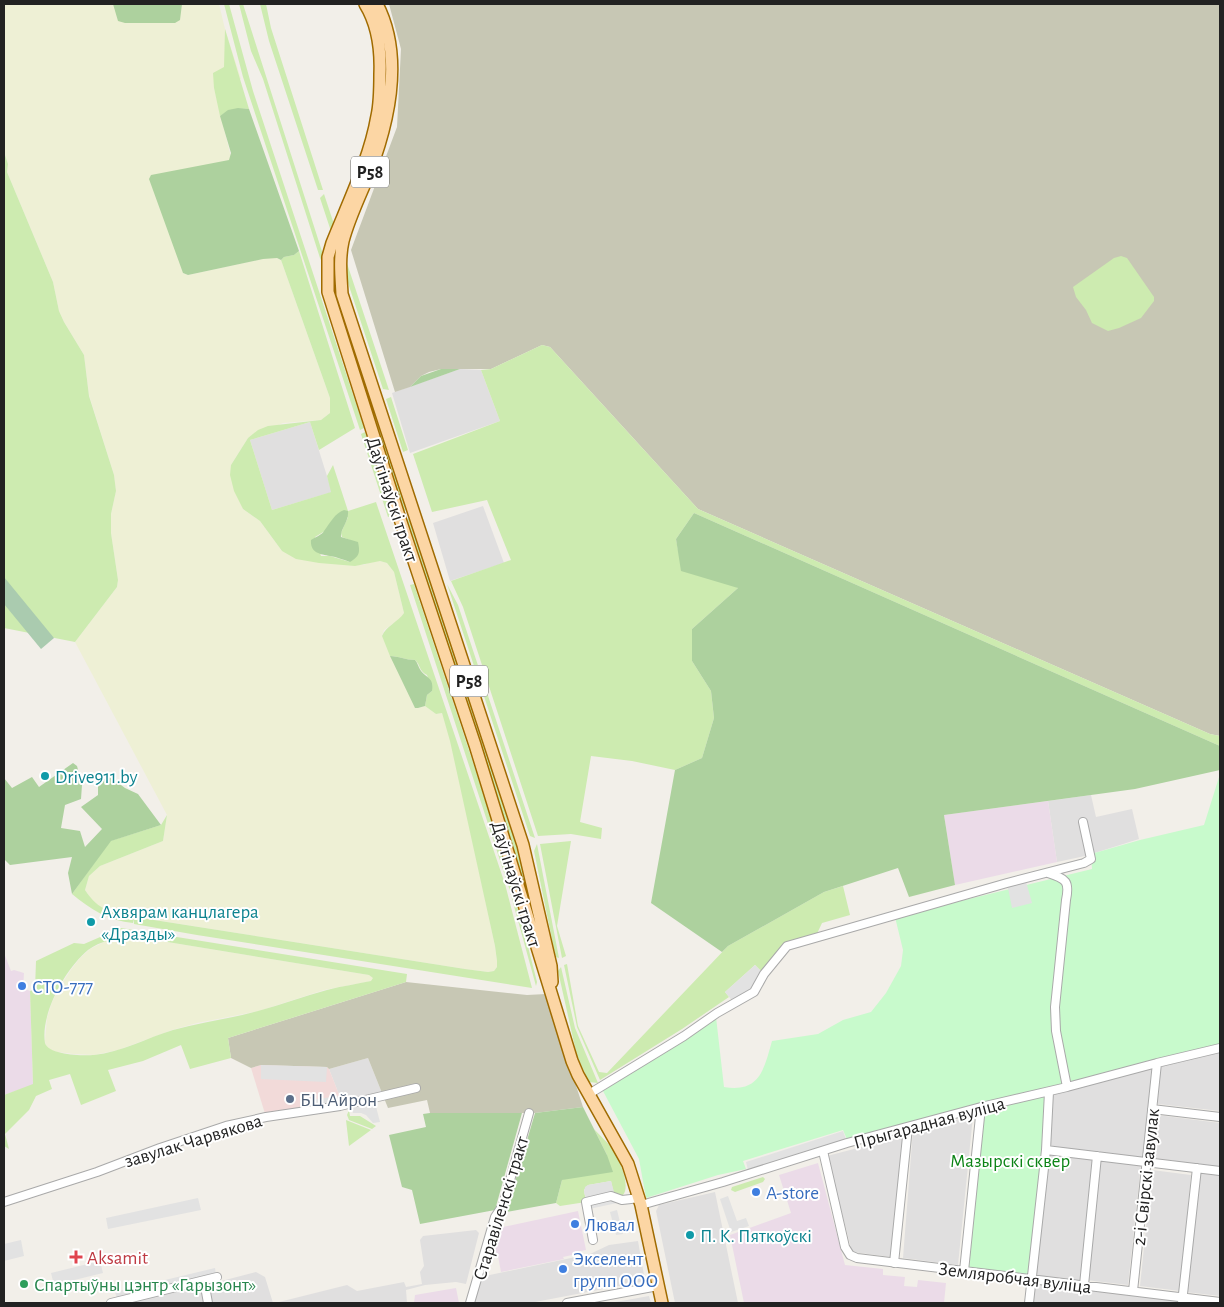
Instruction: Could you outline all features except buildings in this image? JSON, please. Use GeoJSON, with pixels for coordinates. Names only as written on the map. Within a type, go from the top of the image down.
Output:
{"type":"FeatureCollection","features":[{"type":"Feature","properties":{"kind":"main road","name":"Даўгінаўскі тракт"},"geometry":{"type":"LineString","coordinates":[[365,4],[373,16],[380,47],[378,115],[369,150],[328,257],[328,292],[474,745],[543,967],[552,990],[572,1061],[628,1164],[640,1201],[662,1303]]}},
{"type":"Feature","properties":{"kind":"main road","name":"Даўгінаўскі тракт"},"geometry":{"type":"LineString","coordinates":[[377,4],[390,43],[391,72],[387,117],[378,151],[343,241],[340,262],[342,294],[523,845],[551,966],[552,990]]}},
{"type":"Feature","properties":{"kind":"main road"},"geometry":{"type":"LineString","coordinates":[[343,342],[356,338]]}},
{"type":"Feature","properties":{"kind":"street"},"geometry":{"type":"LineString","coordinates":[[589,1094],[675,1041],[717,1012],[754,992],[764,974],[786,946],[1084,863],[1091,859],[1083,822]]}},
{"type":"Feature","properties":{"kind":"street"},"geometry":{"type":"LineString","coordinates":[[1046,873],[1058,876],[1066,882],[1068,888],[1055,1007],[1056,1031],[1067,1087]]}},
{"type":"Feature","properties":{"kind":"street","name":"Прыгарадная вуліца"},"geometry":{"type":"LineString","coordinates":[[593,1240],[586,1202],[611,1196],[622,1200],[640,1201],[723,1182],[823,1151],[981,1107],[1049,1092],[1220,1048]]}},
{"type":"Feature","properties":{"kind":"street","name":"2-і Свірскі завулак"},"geometry":{"type":"LineString","coordinates":[[1133,1291],[1157,1063]]}},
{"type":"Feature","properties":{"kind":"street","name":"завулак Чарвякова"},"geometry":{"type":"LineString","coordinates":[[4,1202],[97,1172],[226,1126],[266,1117],[340,1106],[416,1088]]}},
{"type":"Feature","properties":{"kind":"street"},"geometry":{"type":"LineString","coordinates":[[1029,1303],[1046,1150],[1049,1092]]}},
{"type":"Feature","properties":{"kind":"street"},"geometry":{"type":"LineString","coordinates":[[964,1271],[981,1107]]}},
{"type":"Feature","properties":{"kind":"street"},"geometry":{"type":"LineString","coordinates":[[1152,1109],[1220,1117]]}},
{"type":"Feature","properties":{"kind":"street","name":"Старавіленскі тракт"},"geometry":{"type":"LineString","coordinates":[[470,1303],[495,1217],[503,1204],[529,1113]]}},
{"type":"Feature","properties":{"kind":"street"},"geometry":{"type":"LineString","coordinates":[[894,1263],[908,1127]]}},
{"type":"Feature","properties":{"kind":"street"},"geometry":{"type":"LineString","coordinates":[[1046,1150],[1220,1171]]}},
{"type":"Feature","properties":{"kind":"street","name":"Земляробчая вуліца"},"geometry":{"type":"LineString","coordinates":[[823,1151],[845,1247],[850,1255],[857,1258],[1133,1291],[1182,1300],[1220,1302]]}},
{"type":"Feature","properties":{"kind":"street"},"geometry":{"type":"LineString","coordinates":[[1084,1285],[1097,1156]]}},
{"type":"Feature","properties":{"kind":"street"},"geometry":{"type":"LineString","coordinates":[[1182,1300],[1197,1168]]}},
{"type":"Feature","properties":{"kind":"street"},"geometry":{"type":"LineString","coordinates":[[111,1303],[217,1277]]}},
{"type":"Feature","properties":{"kind":"street"},"geometry":{"type":"LineString","coordinates":[[204,1281],[208,1303]]}},
{"type":"Feature","properties":{"kind":"street"},"geometry":{"type":"LineString","coordinates":[[567,1303],[658,1286]]}},
{"type":"Feature","properties":{"kind":"shaded area"},"geometry":{"type":"Polygon","coordinates":[[[4,4],[219,4],[241,79],[214,88],[231,157],[183,273],[188,275],[271,257],[281,260],[330,398],[331,406],[330,413],[321,420],[283,423],[248,438],[231,465],[243,509],[260,521],[282,551],[364,565],[371,561],[380,561],[387,563],[394,572],[404,613],[401,618],[384,630],[382,636],[415,707],[425,706],[436,714],[442,713],[451,741],[495,946],[497,967],[494,971],[465,969],[117,914],[101,909],[85,890],[89,876],[100,866],[163,841],[167,815],[75,642],[117,587],[118,580],[111,533],[111,514],[116,491],[114,475],[89,395],[84,355],[59,311],[53,282],[7,172],[8,164],[4,152],[4,4]]]}},
{"type":"Feature","properties":{"kind":"shaded area"},"geometry":{"type":"Polygon","coordinates":[[[389,4],[1220,4],[1220,736],[1210,734],[698,509],[550,347],[542,345],[491,369],[441,369],[429,372],[421,376],[410,387],[395,392],[351,250],[397,127],[401,49],[389,4]]]}},
{"type":"Feature","properties":{"kind":"shaded area"},"geometry":{"type":"Polygon","coordinates":[[[460,369],[481,370],[500,421],[410,453],[392,393],[460,369]]]}},
{"type":"Feature","properties":{"kind":"shaded area"},"geometry":{"type":"Polygon","coordinates":[[[310,422],[332,492],[272,510],[250,440],[310,422]]]}},
{"type":"Feature","properties":{"kind":"shaded area"},"geometry":{"type":"Polygon","coordinates":[[[483,506],[504,563],[450,581],[433,523],[483,506]]]}},
{"type":"Feature","properties":{"kind":"shaded area"},"geometry":{"type":"Polygon","coordinates":[[[1091,795],[1096,817],[1132,809],[1139,839],[1085,856],[1057,862],[1048,801],[1091,795]]]}},
{"type":"Feature","properties":{"kind":"shaded area"},"geometry":{"type":"Polygon","coordinates":[[[1048,801],[1057,862],[955,885],[944,815],[1048,801]]]}},
{"type":"Feature","properties":{"kind":"shaded area"},"geometry":{"type":"Polygon","coordinates":[[[1025,878],[1032,903],[1012,908],[1007,883],[1025,878]]]}},
{"type":"Feature","properties":{"kind":"shaded area"},"geometry":{"type":"Polygon","coordinates":[[[131,936],[369,975],[374,978],[372,981],[324,990],[259,1011],[197,1023],[172,1030],[118,1050],[94,1055],[50,1051],[46,1047],[45,1041],[47,1018],[52,1002],[70,971],[90,949],[106,941],[131,936]]]}},
{"type":"Feature","properties":{"kind":"shaded area"},"geometry":{"type":"Polygon","coordinates":[[[4,953],[11,971],[24,973],[23,988],[30,991],[33,1085],[4,1095],[4,953]]]}},
{"type":"Feature","properties":{"kind":"shaded area"},"geometry":{"type":"Polygon","coordinates":[[[755,965],[764,974],[754,992],[735,1004],[725,992],[755,965]]]}},
{"type":"Feature","properties":{"kind":"shaded area"},"geometry":{"type":"Polygon","coordinates":[[[406,982],[527,995],[546,994],[583,1107],[535,1113],[430,1113],[427,1100],[388,1108],[368,1058],[329,1069],[327,1067],[261,1065],[251,1068],[231,1058],[228,1038],[406,982]]]}},
{"type":"Feature","properties":{"kind":"shaded area"},"geometry":{"type":"Polygon","coordinates":[[[1220,1048],[1220,1111],[1158,1104],[1157,1068],[1147,1161],[1093,1156],[1084,1285],[1182,1297],[1182,1303],[1029,1303],[1049,1092],[1220,1048]]]}},
{"type":"Feature","properties":{"kind":"shaded area"},"geometry":{"type":"Polygon","coordinates":[[[368,1058],[382,1093],[342,1102],[329,1069],[368,1058]]]}},
{"type":"Feature","properties":{"kind":"shaded area"},"geometry":{"type":"Polygon","coordinates":[[[261,1065],[327,1067],[342,1102],[266,1117],[251,1068],[261,1065]]]}},
{"type":"Feature","properties":{"kind":"shaded area"},"geometry":{"type":"Polygon","coordinates":[[[261,1065],[327,1067],[326,1082],[261,1079],[261,1065]]]}},
{"type":"Feature","properties":{"kind":"shaded area"},"geometry":{"type":"Polygon","coordinates":[[[339,1096],[340,1106],[306,1112],[304,1101],[339,1096]]]}},
{"type":"Feature","properties":{"kind":"shaded area"},"geometry":{"type":"Polygon","coordinates":[[[374,1099],[380,1122],[373,1123],[366,1115],[353,1113],[349,1104],[374,1099]]]}},
{"type":"Feature","properties":{"kind":"shaded area"},"geometry":{"type":"Polygon","coordinates":[[[1157,1115],[1220,1123],[1220,1167],[1153,1158],[1157,1115]]]}},
{"type":"Feature","properties":{"kind":"shaded area"},"geometry":{"type":"Polygon","coordinates":[[[973,1116],[958,1265],[903,1258],[913,1130],[973,1116]]]}},
{"type":"Feature","properties":{"kind":"shaded area"},"geometry":{"type":"Polygon","coordinates":[[[843,1131],[846,1139],[748,1170],[746,1162],[843,1131]]]}},
{"type":"Feature","properties":{"kind":"shaded area"},"geometry":{"type":"Polygon","coordinates":[[[904,1136],[892,1257],[852,1252],[827,1156],[904,1136]]]}},
{"type":"Feature","properties":{"kind":"shaded area"},"geometry":{"type":"Polygon","coordinates":[[[1099,1160],[1141,1165],[1128,1285],[1086,1280],[1099,1160]]]}},
{"type":"Feature","properties":{"kind":"shaded area"},"geometry":{"type":"Polygon","coordinates":[[[818,1163],[845,1265],[883,1269],[883,1275],[905,1277],[904,1286],[917,1287],[918,1280],[946,1283],[944,1303],[744,1303],[730,1235],[791,1213],[779,1175],[818,1163]]]}},
{"type":"Feature","properties":{"kind":"shaded area"},"geometry":{"type":"Polygon","coordinates":[[[1152,1170],[1191,1175],[1180,1291],[1140,1286],[1152,1170]]]}},
{"type":"Feature","properties":{"kind":"shaded area"},"geometry":{"type":"Polygon","coordinates":[[[1199,1172],[1220,1174],[1220,1296],[1185,1292],[1199,1172]]]}},
{"type":"Feature","properties":{"kind":"shaded area"},"geometry":{"type":"Polygon","coordinates":[[[611,1181],[617,1203],[589,1209],[584,1192],[585,1187],[611,1181]]]}},
{"type":"Feature","properties":{"kind":"shaded area"},"geometry":{"type":"Polygon","coordinates":[[[715,1192],[738,1303],[675,1303],[656,1211],[659,1205],[715,1192]]]}},
{"type":"Feature","properties":{"kind":"shaded area"},"geometry":{"type":"Polygon","coordinates":[[[728,1196],[737,1221],[746,1218],[749,1226],[731,1232],[720,1199],[728,1196]]]}},
{"type":"Feature","properties":{"kind":"shaded area"},"geometry":{"type":"Polygon","coordinates":[[[198,1198],[201,1210],[108,1229],[106,1218],[198,1198]]]}},
{"type":"Feature","properties":{"kind":"shaded area"},"geometry":{"type":"Polygon","coordinates":[[[617,1210],[623,1234],[616,1235],[610,1212],[617,1210]]]}},
{"type":"Feature","properties":{"kind":"shaded area"},"geometry":{"type":"Polygon","coordinates":[[[578,1211],[586,1250],[572,1253],[572,1255],[563,1257],[564,1259],[501,1272],[498,1256],[492,1257],[490,1246],[495,1246],[495,1243],[498,1242],[498,1228],[578,1211]]]}},
{"type":"Feature","properties":{"kind":"shaded area"},"geometry":{"type":"Polygon","coordinates":[[[476,1230],[479,1233],[466,1284],[456,1282],[425,1285],[406,1290],[407,1303],[275,1303],[347,1285],[357,1291],[404,1282],[406,1287],[422,1284],[420,1272],[424,1266],[420,1240],[423,1236],[476,1230]]]}},
{"type":"Feature","properties":{"kind":"shaded area"},"geometry":{"type":"Polygon","coordinates":[[[21,1240],[24,1256],[4,1261],[4,1244],[21,1240]]]}},
{"type":"Feature","properties":{"kind":"shaded area"},"geometry":{"type":"Polygon","coordinates":[[[638,1241],[645,1281],[530,1303],[474,1303],[480,1277],[590,1254],[609,1245],[638,1241]]]}},
{"type":"Feature","properties":{"kind":"shaded area"},"geometry":{"type":"Polygon","coordinates":[[[100,1261],[103,1273],[54,1285],[51,1273],[100,1261]]]}},
{"type":"Feature","properties":{"kind":"shaded area"},"geometry":{"type":"Polygon","coordinates":[[[215,1268],[216,1275],[117,1298],[115,1292],[215,1268]]]}},
{"type":"Feature","properties":{"kind":"shaded area"},"geometry":{"type":"Polygon","coordinates":[[[256,1272],[265,1277],[273,1303],[210,1303],[206,1285],[256,1272]]]}},
{"type":"Feature","properties":{"kind":"shaded area"},"geometry":{"type":"Polygon","coordinates":[[[203,1285],[206,1303],[124,1303],[203,1285]]]}},
{"type":"Feature","properties":{"kind":"shaded area"},"geometry":{"type":"Polygon","coordinates":[[[456,1288],[459,1303],[414,1303],[415,1295],[456,1288]]]}},
{"type":"Feature","properties":{"kind":"shaded area"},"geometry":{"type":"Polygon","coordinates":[[[649,1296],[651,1303],[609,1303],[627,1300],[649,1296]]]}},
{"type":"Feature","properties":{"kind":"green space"},"geometry":{"type":"Polygon","coordinates":[[[113,4],[182,4],[180,20],[175,23],[125,23],[118,21],[113,4]]]}},
{"type":"Feature","properties":{"kind":"green space"},"geometry":{"type":"Polygon","coordinates":[[[224,4],[229,4],[253,91],[364,428],[360,430],[243,77],[224,4]]]}},
{"type":"Feature","properties":{"kind":"green space"},"geometry":{"type":"Polygon","coordinates":[[[239,4],[243,4],[349,336],[330,279],[320,258],[263,79],[251,51],[239,4]]]}},
{"type":"Feature","properties":{"kind":"green space"},"geometry":{"type":"Polygon","coordinates":[[[260,4],[266,4],[271,28],[323,190],[318,190],[269,41],[260,4]]]}},
{"type":"Feature","properties":{"kind":"green space"},"geometry":{"type":"Polygon","coordinates":[[[225,29],[249,109],[234,110],[220,116],[213,73],[224,67],[225,29]]]}},
{"type":"Feature","properties":{"kind":"green space"},"geometry":{"type":"Polygon","coordinates":[[[238,108],[249,109],[299,251],[281,260],[277,258],[263,259],[188,275],[183,273],[149,179],[151,175],[229,160],[231,153],[220,116],[228,110],[238,108]]]}},
{"type":"Feature","properties":{"kind":"green space"},"geometry":{"type":"Polygon","coordinates":[[[4,152],[8,164],[7,172],[53,282],[59,311],[84,355],[89,396],[114,475],[116,491],[111,514],[111,533],[118,580],[117,587],[75,642],[4,628],[4,152]]]}},
{"type":"Feature","properties":{"kind":"green space"},"geometry":{"type":"Polygon","coordinates":[[[324,194],[389,390],[383,389],[320,198],[324,194]]]}},
{"type":"Feature","properties":{"kind":"green space"},"geometry":{"type":"Polygon","coordinates":[[[299,251],[355,428],[319,450],[310,422],[250,440],[272,510],[331,492],[327,476],[333,465],[348,511],[376,502],[505,884],[532,988],[197,935],[134,924],[134,919],[133,923],[124,922],[100,913],[72,894],[110,841],[161,825],[167,815],[163,841],[100,866],[89,876],[85,890],[101,907],[112,912],[135,915],[135,917],[465,969],[488,972],[494,971],[497,967],[495,946],[450,741],[442,713],[436,714],[425,706],[427,695],[432,691],[427,675],[422,671],[417,662],[415,660],[390,656],[382,636],[386,629],[404,613],[394,572],[387,563],[380,561],[355,566],[296,559],[282,551],[260,521],[243,509],[234,491],[230,475],[231,465],[248,438],[258,430],[268,426],[321,420],[330,413],[330,398],[281,260],[284,257],[294,255],[299,251]],[[348,517],[315,537],[321,556],[330,556],[350,562],[350,540],[342,537],[341,533],[348,517]]]}},
{"type":"Feature","properties":{"kind":"green space"},"geometry":{"type":"Polygon","coordinates":[[[1121,256],[1127,258],[1154,297],[1154,301],[1141,318],[1108,331],[1092,323],[1086,310],[1076,297],[1073,287],[1114,258],[1121,256]]]}},
{"type":"Feature","properties":{"kind":"green space"},"geometry":{"type":"Polygon","coordinates":[[[352,343],[409,509],[404,511],[351,348],[352,343]]]}},
{"type":"Feature","properties":{"kind":"green space"},"geometry":{"type":"Polygon","coordinates":[[[542,345],[550,347],[698,509],[1210,734],[1220,736],[1220,746],[694,513],[676,539],[678,550],[738,588],[692,629],[692,661],[711,691],[714,718],[702,758],[675,770],[632,761],[591,756],[580,822],[602,828],[601,839],[571,834],[538,836],[463,607],[451,581],[511,560],[487,500],[432,512],[413,454],[500,421],[481,370],[491,369],[542,345]]]}},
{"type":"Feature","properties":{"kind":"green space"},"geometry":{"type":"Polygon","coordinates":[[[441,369],[460,369],[410,387],[421,376],[441,369]]]}},
{"type":"Feature","properties":{"kind":"green space"},"geometry":{"type":"Polygon","coordinates":[[[391,397],[408,450],[403,452],[386,399],[391,397]]]}},
{"type":"Feature","properties":{"kind":"green space"},"geometry":{"type":"Polygon","coordinates":[[[365,432],[392,516],[388,517],[361,434],[365,432]]]}},
{"type":"Feature","properties":{"kind":"green space"},"geometry":{"type":"Polygon","coordinates":[[[344,510],[348,511],[348,515],[341,537],[358,542],[359,548],[356,558],[350,562],[319,553],[312,548],[311,544],[311,540],[322,534],[335,516],[344,510]]]}},
{"type":"Feature","properties":{"kind":"green space"},"geometry":{"type":"Polygon","coordinates":[[[694,513],[1220,746],[1220,770],[1135,789],[944,815],[955,885],[909,897],[898,868],[824,892],[728,946],[722,952],[651,903],[675,770],[702,758],[714,718],[711,691],[692,661],[692,629],[738,588],[681,571],[676,539],[694,513]]]}},
{"type":"Feature","properties":{"kind":"green space"},"geometry":{"type":"Polygon","coordinates":[[[410,518],[515,837],[545,964],[512,843],[406,520],[410,518]]]}},
{"type":"Feature","properties":{"kind":"green space"},"geometry":{"type":"Polygon","coordinates":[[[4,577],[54,638],[41,649],[4,604],[4,577]]]}},
{"type":"Feature","properties":{"kind":"green space"},"geometry":{"type":"Polygon","coordinates":[[[414,584],[510,881],[537,982],[536,986],[509,888],[410,585],[414,584]]]}},
{"type":"Feature","properties":{"kind":"green space"},"geometry":{"type":"Polygon","coordinates":[[[447,584],[458,605],[535,838],[530,836],[447,584]]]}},
{"type":"Feature","properties":{"kind":"green space"},"geometry":{"type":"Polygon","coordinates":[[[390,656],[415,660],[421,671],[431,681],[432,691],[427,695],[425,706],[415,708],[390,656]]]}},
{"type":"Feature","properties":{"kind":"green space"},"geometry":{"type":"Polygon","coordinates":[[[73,763],[77,766],[82,785],[81,799],[65,805],[61,828],[80,831],[85,847],[102,829],[81,807],[98,795],[98,783],[109,776],[125,788],[138,794],[161,825],[111,841],[72,894],[68,873],[72,857],[10,865],[4,859],[4,778],[12,788],[32,777],[39,787],[73,763]]]}},
{"type":"Feature","properties":{"kind":"green space","name":"Мазырскі сквер"},"geometry":{"type":"Polygon","coordinates":[[[1220,774],[1220,1048],[1049,1092],[1031,1279],[964,1271],[981,1107],[848,1142],[843,1130],[743,1161],[746,1169],[718,1175],[646,1198],[639,1159],[603,1091],[716,1017],[724,1087],[736,1088],[746,1086],[759,1077],[772,1041],[818,1034],[843,1020],[871,1012],[886,993],[901,966],[903,950],[895,917],[1092,869],[1091,854],[1204,825],[1220,774]]]}},
{"type":"Feature","properties":{"kind":"green space"},"geometry":{"type":"Polygon","coordinates":[[[571,841],[557,926],[566,956],[562,958],[540,844],[571,841]]]}},
{"type":"Feature","properties":{"kind":"green space"},"geometry":{"type":"Polygon","coordinates":[[[537,844],[559,958],[555,954],[534,851],[537,844]]]}},
{"type":"Feature","properties":{"kind":"green space"},"geometry":{"type":"Polygon","coordinates":[[[843,886],[850,915],[822,923],[814,940],[787,946],[764,974],[755,965],[725,992],[729,997],[600,1080],[577,1027],[564,965],[567,964],[578,1026],[599,1072],[607,1073],[728,946],[824,892],[843,886]]]}},
{"type":"Feature","properties":{"kind":"green space"},"geometry":{"type":"Polygon","coordinates":[[[121,928],[407,974],[406,982],[228,1038],[231,1058],[190,1069],[181,1045],[143,1061],[108,1070],[116,1091],[81,1105],[70,1074],[49,1080],[52,1089],[36,1096],[29,1110],[5,1134],[9,1149],[4,1146],[4,1095],[33,1084],[30,991],[35,989],[36,961],[74,943],[84,944],[121,928]],[[131,936],[114,939],[98,944],[88,950],[71,968],[63,980],[56,992],[47,1019],[45,1043],[52,1050],[66,1054],[89,1055],[104,1053],[124,1048],[173,1030],[247,1014],[327,990],[371,981],[373,978],[369,975],[131,936]]]}},
{"type":"Feature","properties":{"kind":"green space"},"geometry":{"type":"Polygon","coordinates":[[[561,967],[575,1028],[598,1083],[589,1082],[577,1056],[558,971],[561,967]]]}},
{"type":"Feature","properties":{"kind":"green space"},"geometry":{"type":"Polygon","coordinates":[[[583,1107],[607,1155],[613,1172],[562,1180],[556,1203],[506,1212],[535,1113],[583,1107]]]}},
{"type":"Feature","properties":{"kind":"green space"},"geometry":{"type":"Polygon","coordinates":[[[349,1110],[350,1116],[360,1116],[376,1126],[372,1129],[349,1120],[347,1115],[349,1110]]]}},
{"type":"Feature","properties":{"kind":"green space"},"geometry":{"type":"Polygon","coordinates":[[[522,1113],[495,1210],[420,1224],[412,1190],[402,1187],[389,1135],[426,1127],[423,1114],[522,1113]]]}},
{"type":"Feature","properties":{"kind":"green space"},"geometry":{"type":"Polygon","coordinates":[[[346,1120],[371,1130],[349,1146],[346,1120]]]}},
{"type":"Feature","properties":{"kind":"green space"},"geometry":{"type":"Polygon","coordinates":[[[594,1129],[611,1147],[618,1159],[625,1179],[625,1191],[623,1195],[614,1195],[611,1181],[588,1185],[584,1190],[586,1202],[560,1206],[556,1203],[562,1180],[607,1155],[594,1129]]]}},
{"type":"Feature","properties":{"kind":"green space"},"geometry":{"type":"Polygon","coordinates":[[[763,1177],[765,1179],[763,1182],[735,1192],[731,1190],[732,1187],[763,1177]]]}},
{"type":"Feature","properties":{"kind":"place","name":"Drive911.by"},"geometry":{"type":"Point","coordinates":[45,776]}},
{"type":"Feature","properties":{"kind":"place","name":"Ахвярам канцлагера «Дразды»"},"geometry":{"type":"Point","coordinates":[91,922]}},
{"type":"Feature","properties":{"kind":"place","name":"СТО-777"},"geometry":{"type":"Point","coordinates":[22,986]}},
{"type":"Feature","properties":{"kind":"place","name":"БЦ Айрон"},"geometry":{"type":"Point","coordinates":[290,1099]}},
{"type":"Feature","properties":{"kind":"place","name":"А-store"},"geometry":{"type":"Point","coordinates":[756,1192]}},
{"type":"Feature","properties":{"kind":"place","name":"Лювал"},"geometry":{"type":"Point","coordinates":[575,1224]}},
{"type":"Feature","properties":{"kind":"place","name":"П. К. Пяткоўскі"},"geometry":{"type":"Point","coordinates":[690,1235]}},
{"type":"Feature","properties":{"kind":"place","name":"Aksamit"},"geometry":{"type":"Point","coordinates":[76,1257]}},
{"type":"Feature","properties":{"kind":"place","name":"Экселент групп ООО"},"geometry":{"type":"Point","coordinates":[563,1269]}},
{"type":"Feature","properties":{"kind":"place","name":"Спартыўны цэнтр «Гарызонт»"},"geometry":{"type":"Point","coordinates":[24,1284]}}]}
